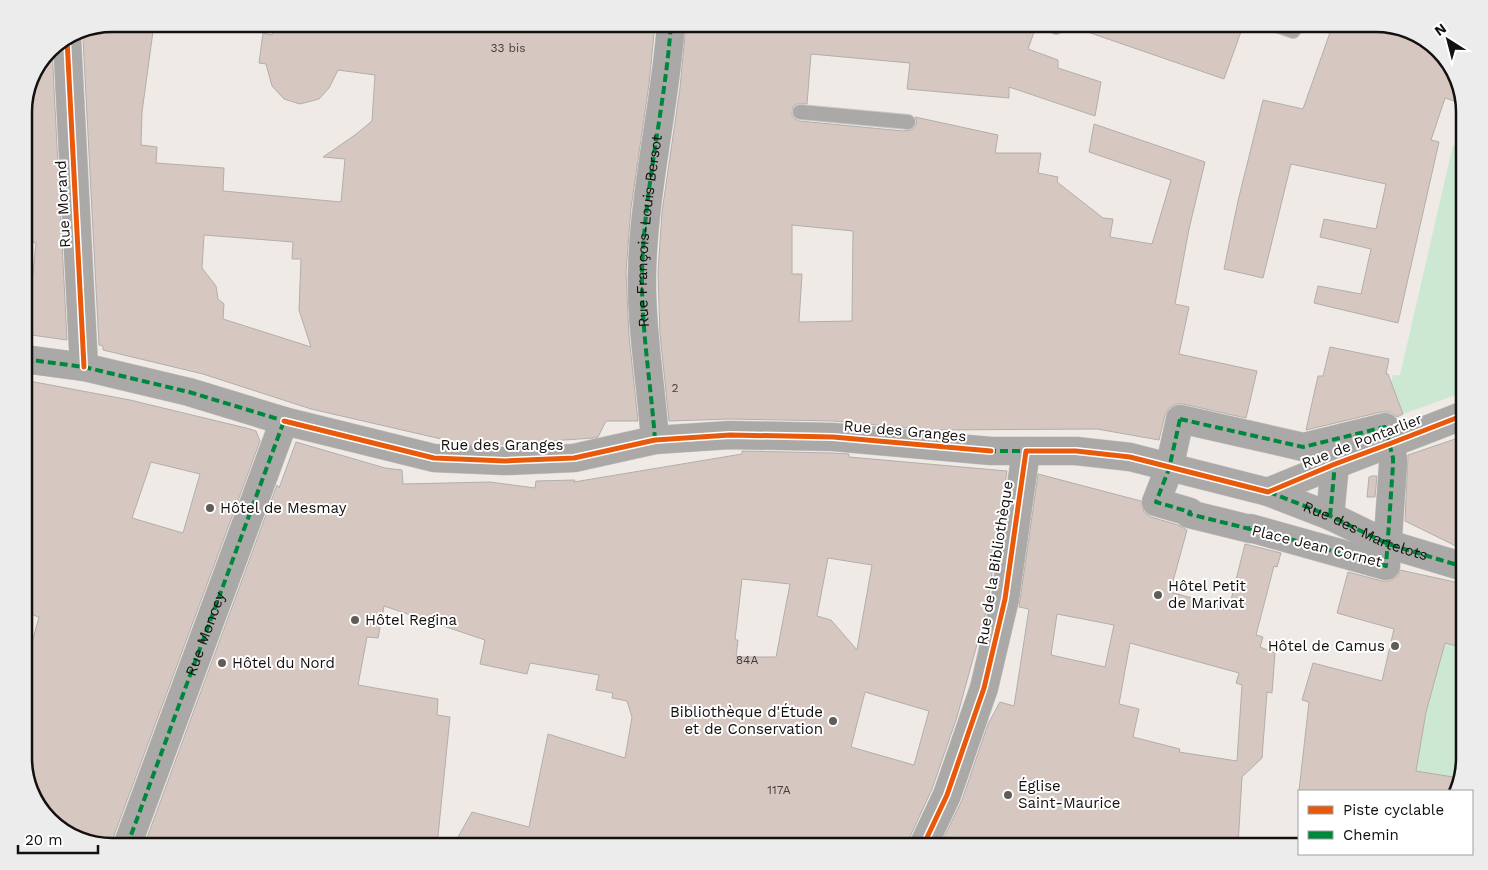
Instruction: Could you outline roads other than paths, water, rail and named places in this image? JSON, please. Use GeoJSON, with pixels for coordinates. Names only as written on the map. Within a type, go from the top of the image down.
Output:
{"type":"FeatureCollection","features":[{"type":"Feature","properties":{"kind":"street","name":"Rue François-Louis Bersot"},"geometry":{"type":"LineString","coordinates":[[655,440],[642,274],[647,199],[669,99],[670,32]]}},
{"type":"Feature","properties":{"kind":"street","name":"Rue Morand"},"geometry":{"type":"LineString","coordinates":[[67,47],[84,367]]}},
{"type":"Feature","properties":{"kind":"street","name":"Rue des Granges"},"geometry":{"type":"LineString","coordinates":[[33,360],[84,367],[189,392],[284,421],[434,458],[505,461],[574,458],[655,440],[730,435],[832,436],[991,451],[1076,451],[1130,457],[1268,492]]}},
{"type":"Feature","properties":{"kind":"street","name":"Rue de Pontarlier"},"geometry":{"type":"LineString","coordinates":[[1268,492],[1334,464],[1455,417]]}},
{"type":"Feature","properties":{"kind":"street","name":"Place Jean Cornet"},"geometry":{"type":"LineString","coordinates":[[1180,419],[1303,447],[1384,428],[1393,465],[1386,566],[1250,528],[1201,517],[1156,502],[1170,466],[1180,419]]}},
{"type":"Feature","properties":{"kind":"street","name":"Rue Moncey"},"geometry":{"type":"LineString","coordinates":[[130,838],[284,421]]}},
{"type":"Feature","properties":{"kind":"street","name":"Rue de la Bibliothèque"},"geometry":{"type":"LineString","coordinates":[[927,838],[947,795],[984,688],[1004,599],[1026,451]]}},
{"type":"Feature","properties":{"kind":"street"},"geometry":{"type":"LineString","coordinates":[[1330,516],[1334,464]]}},
{"type":"Feature","properties":{"kind":"street","name":"Rue des Martelots"},"geometry":{"type":"LineString","coordinates":[[1268,492],[1330,516],[1388,544],[1456,564]]}},
{"type":"Feature","properties":{"kind":"lane"},"geometry":{"type":"LineString","coordinates":[[800,112],[908,122]]}},
{"type":"Feature","properties":{"kind":"place","name":"Hôtel de Mesmay"},"geometry":{"type":"Point","coordinates":[210,508]}},
{"type":"Feature","properties":{"kind":"place","name":"Hôtel Petit de Marivat"},"geometry":{"type":"Point","coordinates":[1158,595]}},
{"type":"Feature","properties":{"kind":"place","name":"Hôtel Regina"},"geometry":{"type":"Point","coordinates":[355,620]}},
{"type":"Feature","properties":{"kind":"place","name":"Hôtel de Camus"},"geometry":{"type":"Point","coordinates":[1395,646]}},
{"type":"Feature","properties":{"kind":"place","name":"Hôtel du Nord"},"geometry":{"type":"Point","coordinates":[222,663]}},
{"type":"Feature","properties":{"kind":"place","name":"Bibliothèque d'Étude et de Conservation"},"geometry":{"type":"Point","coordinates":[833,721]}},
{"type":"Feature","properties":{"kind":"place","name":"Église Saint-Maurice"},"geometry":{"type":"Point","coordinates":[1008,795]}}]}
